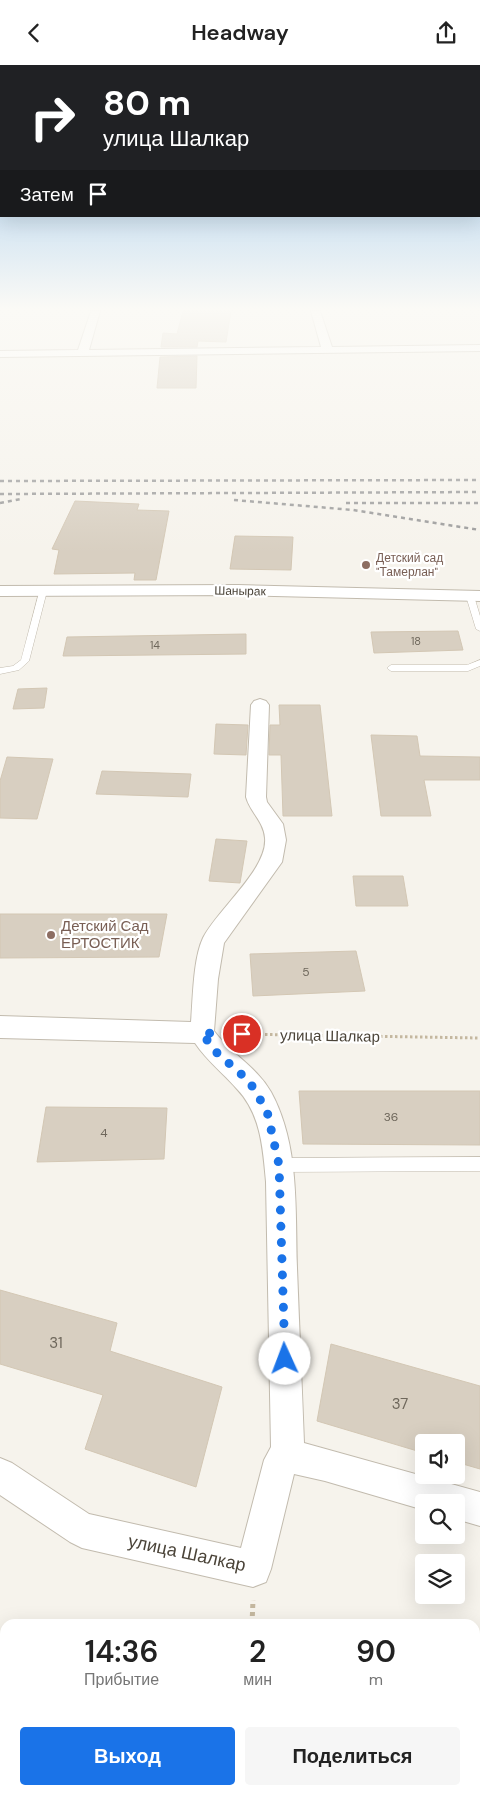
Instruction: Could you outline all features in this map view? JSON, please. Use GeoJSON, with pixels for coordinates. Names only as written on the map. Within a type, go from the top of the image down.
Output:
{"type":"FeatureCollection","features":[{"type":"Feature","properties":{"kind":"street","name":"Шанырак"},"geometry":{"type":"LineString","coordinates":[[0,591],[238,590],[475,596]]}},
{"type":"Feature","properties":{"kind":"street"},"geometry":{"type":"LineString","coordinates":[[260,705],[256,797],[258,804],[273,823],[276,841],[271,862],[213,941],[206,979],[202,1033],[215,1051],[249,1081],[260,1098],[267,1111],[279,1165],[288,1456],[325,1464],[480,1509]]}},
{"type":"Feature","properties":{"kind":"street"},"geometry":{"type":"LineString","coordinates":[[0,1027],[202,1033]]}},
{"type":"Feature","properties":{"kind":"street","name":"улица Шалкар"},"geometry":{"type":"LineString","coordinates":[[0,1475],[82,1531],[253,1569],[281,1460],[288,1456]]}},
{"type":"Feature","properties":{"kind":"lane"},"geometry":{"type":"LineString","coordinates":[[0,681],[2,671],[16,668],[25,661],[43,591]]}},
{"type":"Feature","properties":{"kind":"lane"},"geometry":{"type":"LineString","coordinates":[[475,596],[480,629]]}},
{"type":"Feature","properties":{"kind":"lane"},"geometry":{"type":"LineString","coordinates":[[391,667],[468,668],[480,663]]}},
{"type":"Feature","properties":{"kind":"lane"},"geometry":{"type":"LineString","coordinates":[[279,1165],[480,1164]]}},
{"type":"Feature","properties":{"kind":"path","name":"улица Шалкар"},"geometry":{"type":"LineString","coordinates":[[202,1033],[480,1038]]}},
{"type":"Feature","properties":{"kind":"path"},"geometry":{"type":"LineString","coordinates":[[253,1619],[254,1614]]}},
{"type":"Feature","properties":{"kind":"building"},"geometry":{"type":"Polygon","coordinates":[[[75,501],[139,504],[137,510],[169,511],[156,580],[134,580],[135,573],[54,574],[59,550],[52,549],[75,501]]]}},
{"type":"Feature","properties":{"kind":"building"},"geometry":{"type":"Polygon","coordinates":[[[235,536],[293,537],[291,570],[230,569],[235,536]]]}},
{"type":"Feature","properties":{"kind":"building"},"geometry":{"type":"Polygon","coordinates":[[[458,631],[463,650],[374,653],[371,632],[458,631]]]}},
{"type":"Feature","properties":{"kind":"building"},"geometry":{"type":"Polygon","coordinates":[[[246,634],[246,654],[63,656],[67,637],[246,634]]]}},
{"type":"Feature","properties":{"kind":"building"},"geometry":{"type":"Polygon","coordinates":[[[47,688],[44,708],[13,709],[18,689],[47,688]]]}},
{"type":"Feature","properties":{"kind":"building"},"geometry":{"type":"Polygon","coordinates":[[[279,705],[320,705],[332,816],[283,816],[281,755],[269,755],[270,725],[280,725],[279,705]]]}},
{"type":"Feature","properties":{"kind":"building"},"geometry":{"type":"Polygon","coordinates":[[[216,724],[248,725],[246,755],[214,754],[216,724]]]}},
{"type":"Feature","properties":{"kind":"building"},"geometry":{"type":"Polygon","coordinates":[[[371,735],[417,736],[420,756],[480,757],[480,780],[424,780],[431,816],[381,816],[371,735]]]}},
{"type":"Feature","properties":{"kind":"building"},"geometry":{"type":"Polygon","coordinates":[[[7,757],[53,759],[37,819],[0,818],[0,781],[7,757]]]}},
{"type":"Feature","properties":{"kind":"building"},"geometry":{"type":"Polygon","coordinates":[[[102,771],[191,774],[188,797],[96,794],[102,771]]]}},
{"type":"Feature","properties":{"kind":"building"},"geometry":{"type":"Polygon","coordinates":[[[216,839],[247,841],[240,883],[209,881],[216,839]]]}},
{"type":"Feature","properties":{"kind":"building"},"geometry":{"type":"Polygon","coordinates":[[[353,876],[403,876],[408,906],[356,906],[353,876]]]}},
{"type":"Feature","properties":{"kind":"building"},"geometry":{"type":"Polygon","coordinates":[[[0,914],[167,914],[159,957],[0,958],[0,914]]]}},
{"type":"Feature","properties":{"kind":"building"},"geometry":{"type":"Polygon","coordinates":[[[356,951],[365,991],[253,996],[250,954],[356,951]]]}},
{"type":"Feature","properties":{"kind":"building"},"geometry":{"type":"Polygon","coordinates":[[[299,1091],[480,1091],[480,1145],[303,1144],[299,1091]]]}},
{"type":"Feature","properties":{"kind":"building"},"geometry":{"type":"Polygon","coordinates":[[[46,1107],[167,1108],[164,1159],[37,1162],[46,1107]]]}},
{"type":"Feature","properties":{"kind":"building"},"geometry":{"type":"Polygon","coordinates":[[[0,1290],[117,1323],[110,1351],[222,1387],[196,1487],[85,1449],[103,1395],[0,1364],[0,1290]]]}},
{"type":"Feature","properties":{"kind":"building"},"geometry":{"type":"Polygon","coordinates":[[[331,1344],[480,1386],[480,1469],[465,1465],[465,1434],[415,1434],[415,1450],[317,1421],[331,1344]]]}},
{"type":"Feature","properties":{"kind":"railway"},"geometry":{"type":"LineString","coordinates":[[0,481],[480,480]]}},
{"type":"Feature","properties":{"kind":"railway"},"geometry":{"type":"LineString","coordinates":[[0,494],[480,492]]}},
{"type":"Feature","properties":{"kind":"railway"},"geometry":{"type":"LineString","coordinates":[[0,503],[21,499]]}},
{"type":"Feature","properties":{"kind":"railway"},"geometry":{"type":"LineString","coordinates":[[234,500],[353,510],[480,530]]}},
{"type":"Feature","properties":{"kind":"railway"},"geometry":{"type":"LineString","coordinates":[[346,503],[480,503]]}},
{"type":"Feature","properties":{"kind":"place","name":"Детский сад \"Тамерлан\""},"geometry":{"type":"Point","coordinates":[366,565]}},
{"type":"Feature","properties":{"kind":"place","name":"Детский Сад ЕРТОСТИК"},"geometry":{"type":"Point","coordinates":[51,935]}},
{"type":"Feature","properties":{"kind":"route"},"geometry":{"type":"LineString","coordinates":[[242,1034],[202,1033],[215,1051],[249,1081],[267,1111],[279,1165],[285,1359]]}}]}
